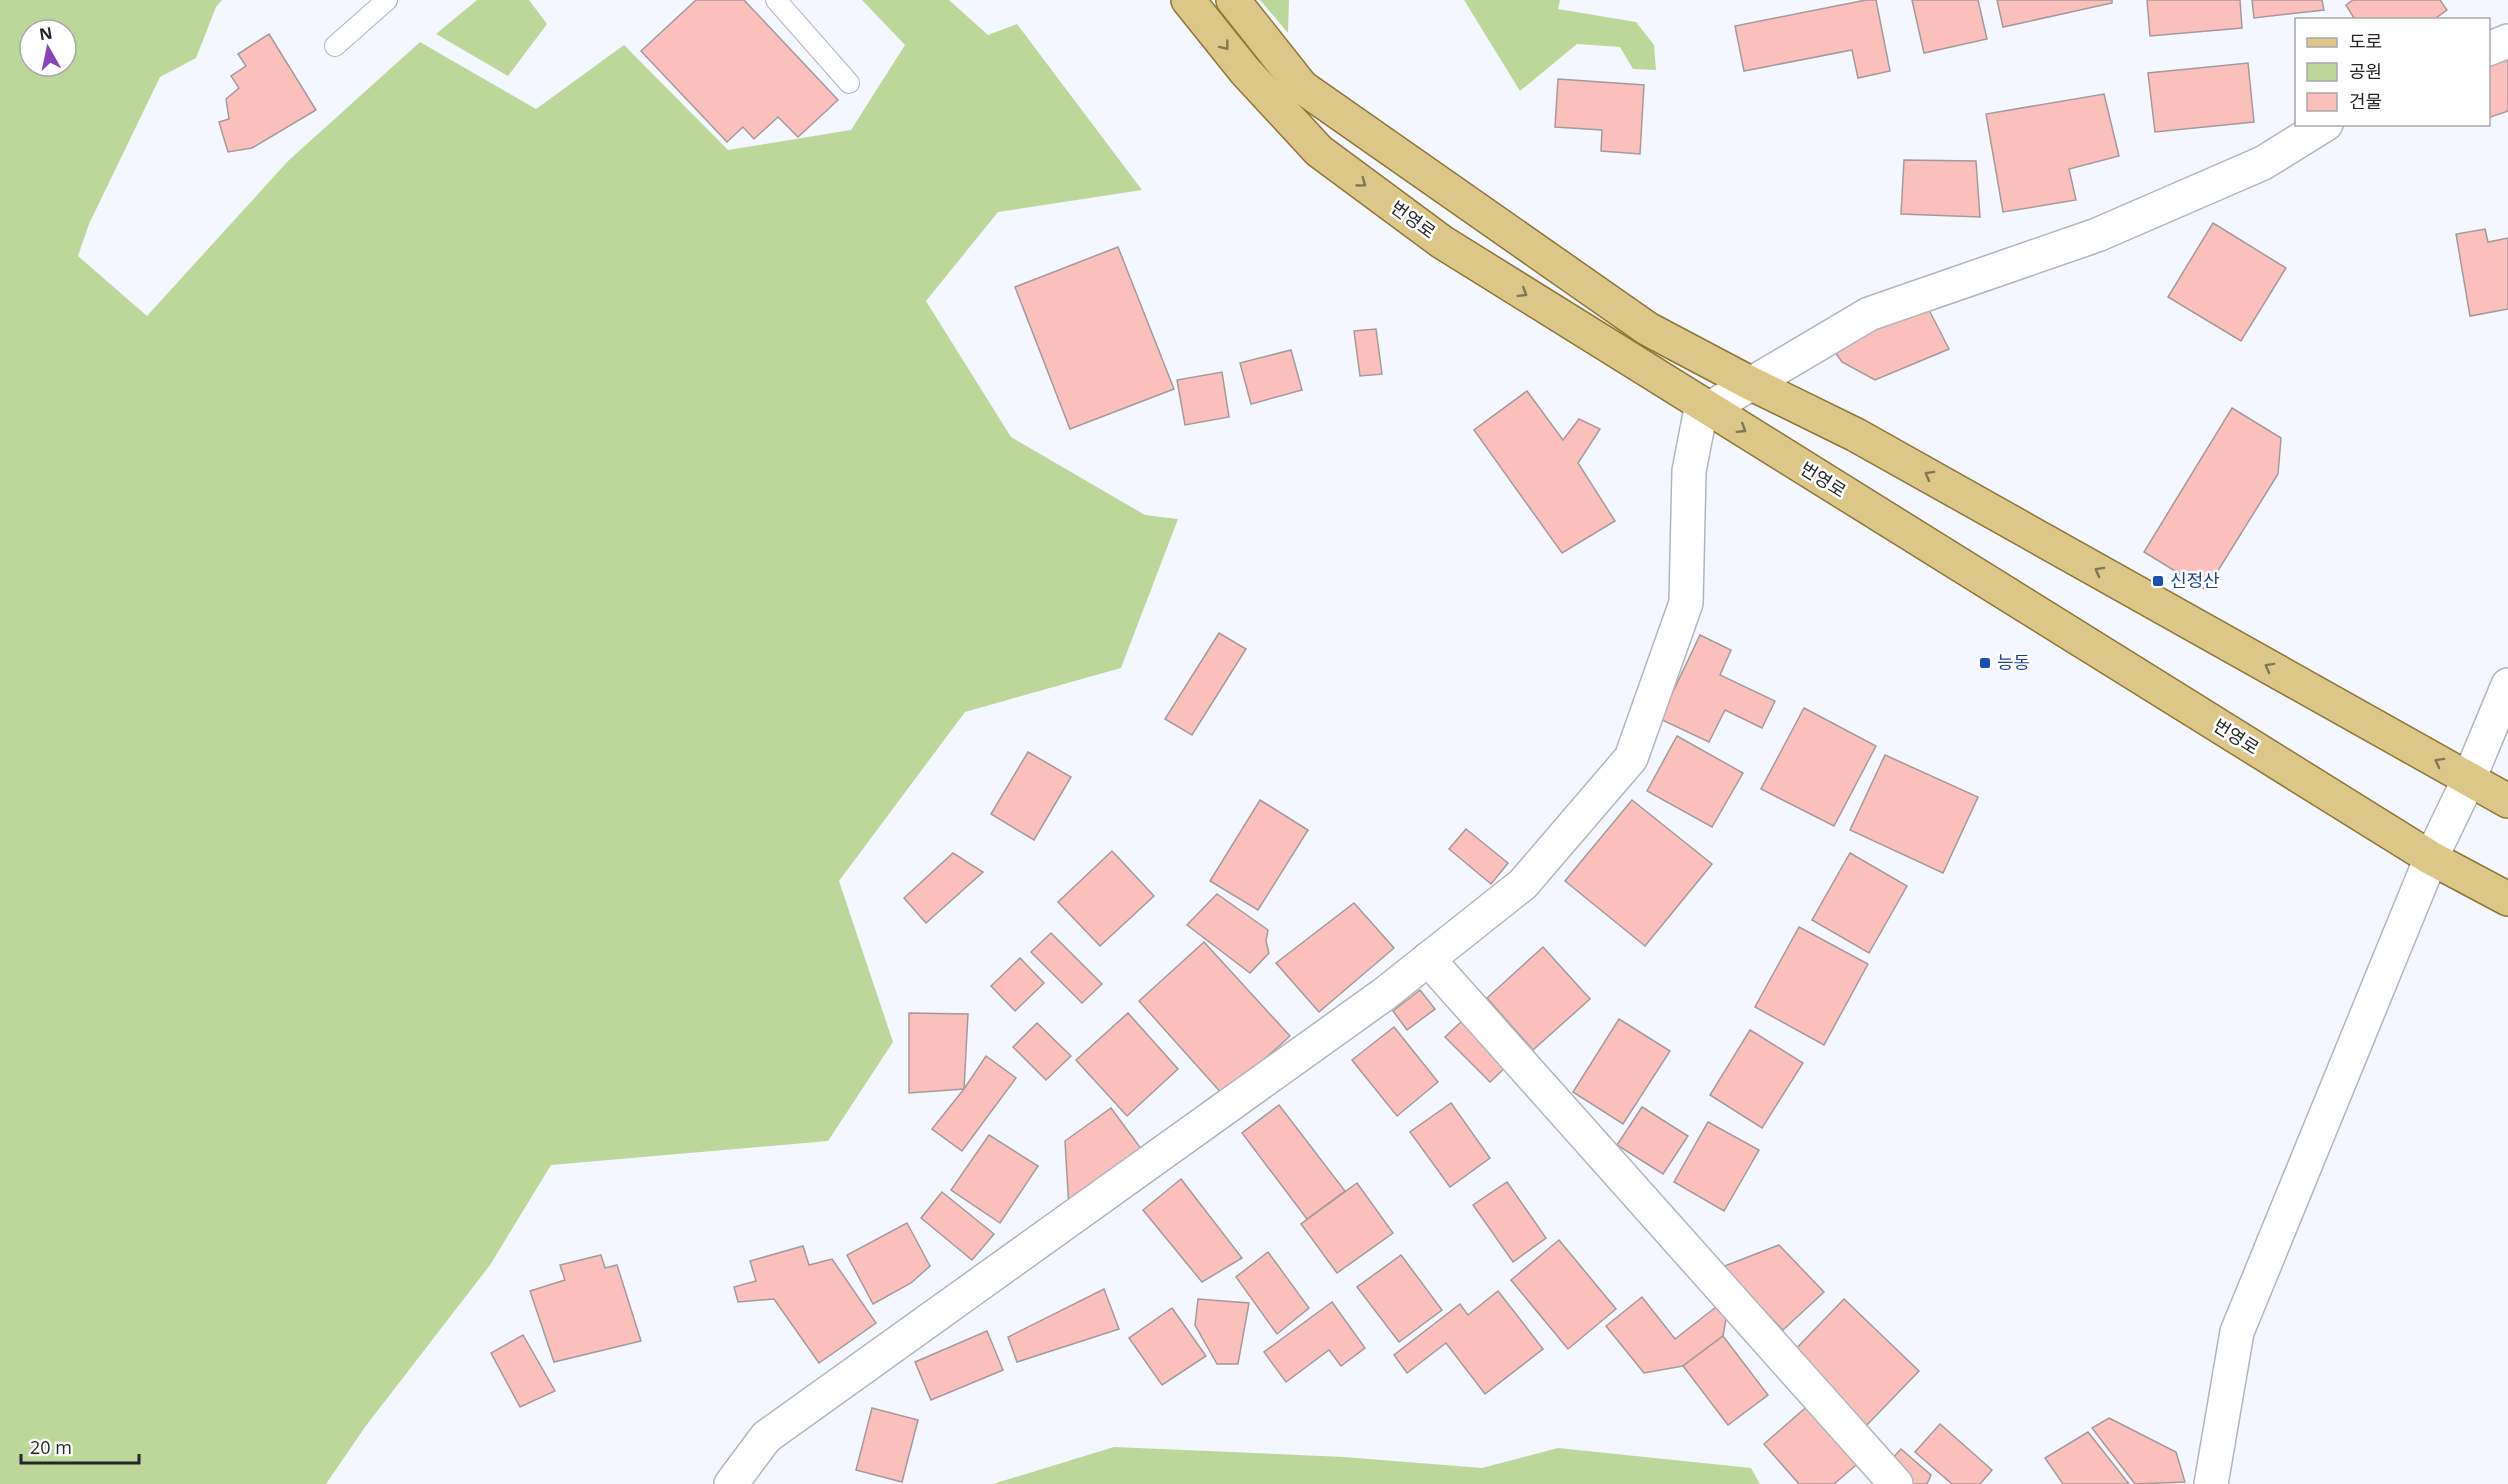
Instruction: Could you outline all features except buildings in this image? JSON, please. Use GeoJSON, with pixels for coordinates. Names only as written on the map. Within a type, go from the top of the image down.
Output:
{"type":"FeatureCollection","features":[{"type":"Feature","properties":{"kind":"main road","name":"번영로"},"geometry":{"type":"LineString","coordinates":[[1188,0],[1245,71],[1319,151],[1442,242],[2431,858],[2508,899]]}},
{"type":"Feature","properties":{"kind":"main road"},"geometry":{"type":"LineString","coordinates":[[1233,0],[1302,87],[1648,329],[1856,435],[2508,801]]}},
{"type":"Feature","properties":{"kind":"street"},"geometry":{"type":"LineString","coordinates":[[2490,48],[2508,40]]}},
{"type":"Feature","properties":{"kind":"street"},"geometry":{"type":"LineString","coordinates":[[730,1484],[766,1437],[1383,995],[1523,884],[1630,758],[1686,603],[1689,471],[1700,414],[1869,315],[2097,235],[2263,163],[2323,126]]}},
{"type":"Feature","properties":{"kind":"street"},"geometry":{"type":"LineString","coordinates":[[2210,1483],[2238,1332],[2431,858],[2469,779],[2508,685]]}},
{"type":"Feature","properties":{"kind":"street"},"geometry":{"type":"LineString","coordinates":[[1428,959],[1896,1484]]}},
{"type":"Feature","properties":{"kind":"lane"},"geometry":{"type":"LineString","coordinates":[[335,46],[387,0]]}},
{"type":"Feature","properties":{"kind":"lane"},"geometry":{"type":"LineString","coordinates":[[776,0],[849,83]]}},
{"type":"Feature","properties":{"kind":"green space"},"geometry":{"type":"Polygon","coordinates":[[[0,0],[222,0],[216,7],[196,58],[160,77],[89,224],[78,256],[147,316],[288,161],[420,42],[536,109],[624,45],[728,150],[851,130],[905,45],[862,0],[949,0],[988,35],[1017,24],[1142,190],[998,212],[926,301],[1011,437],[1145,515],[1178,519],[1121,668],[965,712],[839,881],[893,1042],[828,1141],[551,1165],[490,1265],[365,1427],[326,1484],[0,1484],[0,0]]]}},
{"type":"Feature","properties":{"kind":"green space"},"geometry":{"type":"Polygon","coordinates":[[[477,0],[529,0],[547,24],[508,76],[436,34],[477,0]]]}},
{"type":"Feature","properties":{"kind":"green space"},"geometry":{"type":"Polygon","coordinates":[[[1260,0],[1289,0],[1288,33],[1260,0]]]}},
{"type":"Feature","properties":{"kind":"green space"},"geometry":{"type":"Polygon","coordinates":[[[1464,0],[1560,0],[1558,9],[1636,22],[1654,45],[1656,70],[1633,69],[1620,47],[1577,44],[1520,91],[1464,0]]]}},
{"type":"Feature","properties":{"kind":"green space"},"geometry":{"type":"Polygon","coordinates":[[[1114,1447],[1344,1457],[1482,1468],[1558,1448],[1751,1468],[1760,1484],[993,1484],[1114,1447]]]}},
{"type":"Feature","properties":{"kind":"place","name":"신정산"},"geometry":{"type":"Point","coordinates":[2158,581]}},
{"type":"Feature","properties":{"kind":"place","name":"능동"},"geometry":{"type":"Point","coordinates":[1985,663]}}]}
